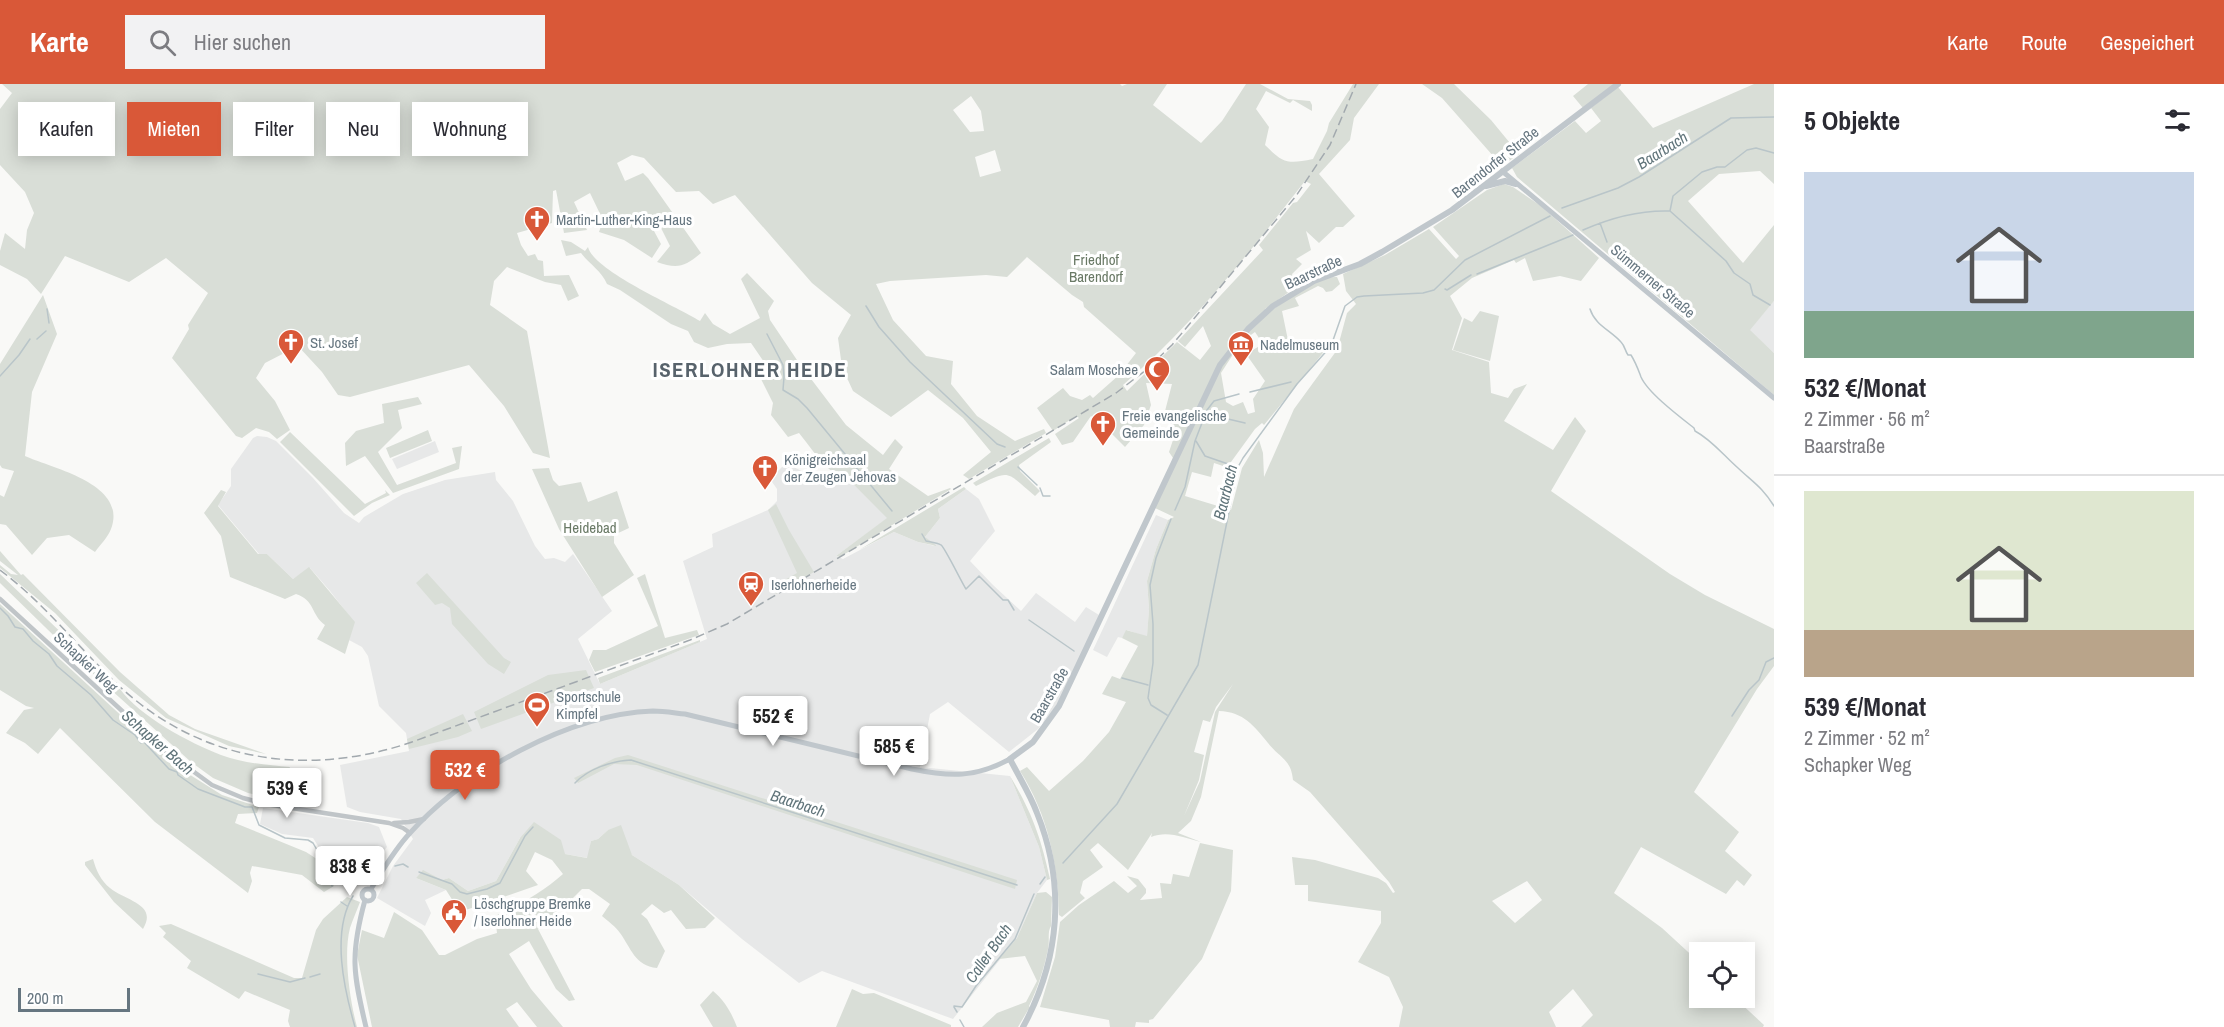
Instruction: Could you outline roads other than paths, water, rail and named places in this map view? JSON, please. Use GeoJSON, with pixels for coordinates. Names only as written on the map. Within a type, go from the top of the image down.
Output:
{"type":"FeatureCollection","features":[{"type":"Feature","properties":{"kind":"main road","name":"Barendorfer Straße"},"geometry":{"type":"LineString","coordinates":[[1382,252],[1452,210],[1618,84]]}},
{"type":"Feature","properties":{"kind":"main road","name":"Sümmerner Straße"},"geometry":{"type":"LineString","coordinates":[[1502,171],[1774,398]]}},
{"type":"Feature","properties":{"kind":"main road"},"geometry":{"type":"LineString","coordinates":[[1483,187],[1505,181],[1516,184]]}},
{"type":"Feature","properties":{"kind":"main road","name":"Baarstraße"},"geometry":{"type":"LineString","coordinates":[[366,1027],[356,987],[354,961],[355,937],[365,900],[373,898],[374,894],[370,889],[394,853],[424,819],[476,779],[538,743],[597,720],[654,711],[698,716],[929,772],[970,774],[984,771],[1010,759],[1031,744],[1067,691],[1193,418],[1220,365],[1256,322],[1289,295],[1314,281],[1360,264],[1382,252]]}},
{"type":"Feature","properties":{"kind":"main road"},"geometry":{"type":"LineString","coordinates":[[1010,759],[1028,794],[1047,842],[1054,875],[1056,903],[1055,935],[1049,964],[1038,997],[1023,1027]]}},
{"type":"Feature","properties":{"kind":"street","name":"Schapker Weg"},"geometry":{"type":"LineString","coordinates":[[0,599],[168,753],[212,785],[243,798],[266,804],[389,823],[410,833]]}},
{"type":"Feature","properties":{"kind":"street","name":"Schapker Weg"},"geometry":{"type":"LineString","coordinates":[[389,823],[424,819]]}},
{"type":"Feature","properties":{"kind":"waterway","name":"Baarbach"},"geometry":{"type":"LineString","coordinates":[[1562,208],[1618,188],[1639,177],[1731,118],[1774,117]]}},
{"type":"Feature","properties":{"kind":"waterway"},"geometry":{"type":"LineString","coordinates":[[1583,230],[1626,216],[1670,211],[1673,196],[1702,172],[1725,167],[1747,150],[1756,148],[1774,153]]}},
{"type":"Feature","properties":{"kind":"waterway"},"geometry":{"type":"LineString","coordinates":[[1670,211],[1726,261],[1734,273],[1750,284],[1753,295],[1770,305]]}},
{"type":"Feature","properties":{"kind":"waterway","name":"Baarbach"},"geometry":{"type":"LineString","coordinates":[[1063,863],[1117,804],[1198,665],[1238,467],[1297,384],[1331,346],[1345,306],[1357,297],[1423,293],[1434,290],[1465,260],[1550,216]]}},
{"type":"Feature","properties":{"kind":"waterway"},"geometry":{"type":"LineString","coordinates":[[1600,223],[1607,242]]}},
{"type":"Feature","properties":{"kind":"waterway"},"geometry":{"type":"LineString","coordinates":[[1477,274],[1573,235]]}},
{"type":"Feature","properties":{"kind":"waterway"},"geometry":{"type":"LineString","coordinates":[[1445,289],[1447,290],[1471,275]]}},
{"type":"Feature","properties":{"kind":"waterway"},"geometry":{"type":"LineString","coordinates":[[866,306],[879,327],[910,362],[997,444],[1005,447]]}},
{"type":"Feature","properties":{"kind":"waterway"},"geometry":{"type":"LineString","coordinates":[[47,309],[49,323]]}},
{"type":"Feature","properties":{"kind":"waterway"},"geometry":{"type":"LineString","coordinates":[[1590,309],[1595,319],[1621,342],[1628,355],[1631,355],[1650,390],[1758,486],[1774,506]]}},
{"type":"Feature","properties":{"kind":"waterway"},"geometry":{"type":"LineString","coordinates":[[37,339],[46,331]]}},
{"type":"Feature","properties":{"kind":"waterway"},"geometry":{"type":"LineString","coordinates":[[767,334],[783,365],[783,390],[807,408],[892,511]]}},
{"type":"Feature","properties":{"kind":"waterway"},"geometry":{"type":"LineString","coordinates":[[0,376],[30,339]]}},
{"type":"Feature","properties":{"kind":"waterway"},"geometry":{"type":"LineString","coordinates":[[1250,392],[1291,382]]}},
{"type":"Feature","properties":{"kind":"waterway"},"geometry":{"type":"LineString","coordinates":[[1175,510],[1185,487],[1195,441],[1207,410],[1214,401],[1239,394]]}},
{"type":"Feature","properties":{"kind":"waterway"},"geometry":{"type":"LineString","coordinates":[[1225,416],[1228,419],[1245,423]]}},
{"type":"Feature","properties":{"kind":"waterway"},"geometry":{"type":"LineString","coordinates":[[1196,441],[1205,456],[1231,465]]}},
{"type":"Feature","properties":{"kind":"waterway"},"geometry":{"type":"LineString","coordinates":[[1018,467],[1037,485]]}},
{"type":"Feature","properties":{"kind":"waterway"},"geometry":{"type":"LineString","coordinates":[[1040,488],[1043,496],[1050,496]]}},
{"type":"Feature","properties":{"kind":"waterway"},"geometry":{"type":"LineString","coordinates":[[1167,715],[1151,705],[1148,698],[1153,663],[1150,585],[1156,558],[1171,519]]}},
{"type":"Feature","properties":{"kind":"waterway"},"geometry":{"type":"LineString","coordinates":[[922,534],[926,541],[943,547],[966,589],[979,576],[1003,600],[1008,600],[1014,610]]}},
{"type":"Feature","properties":{"kind":"waterway","name":"Schapker Bach"},"geometry":{"type":"LineString","coordinates":[[0,608],[15,627],[23,629],[49,654],[57,666],[91,695],[113,720],[135,735],[141,743],[144,742],[169,769],[177,772],[198,789],[245,807],[252,807],[259,825],[285,838],[308,840],[313,843],[328,869],[332,886]]}},
{"type":"Feature","properties":{"kind":"waterway"},"geometry":{"type":"LineString","coordinates":[[1029,620],[1074,651]]}},
{"type":"Feature","properties":{"kind":"waterway"},"geometry":{"type":"LineString","coordinates":[[1732,716],[1749,690],[1759,680],[1766,662],[1774,658]]}},
{"type":"Feature","properties":{"kind":"waterway"},"geometry":{"type":"LineString","coordinates":[[1122,678],[1148,685]]}},
{"type":"Feature","properties":{"kind":"waterway","name":"Baarbach"},"geometry":{"type":"LineString","coordinates":[[575,783],[600,767],[631,760],[1017,885]]}},
{"type":"Feature","properties":{"kind":"waterway","name":"Baarbach"},"geometry":{"type":"LineString","coordinates":[[419,872],[452,884],[460,892],[467,894],[487,889],[500,883],[525,836],[533,827]]}},
{"type":"Feature","properties":{"kind":"waterway","name":"Baarbach"},"geometry":{"type":"LineString","coordinates":[[395,866],[403,864],[408,867]]}},
{"type":"Feature","properties":{"kind":"waterway","name":"Baarbach"},"geometry":{"type":"LineString","coordinates":[[361,882],[370,871]]}},
{"type":"Feature","properties":{"kind":"waterway","name":"Caller Bach"},"geometry":{"type":"LineString","coordinates":[[1040,884],[1045,877]]}},
{"type":"Feature","properties":{"kind":"waterway","name":"Caller Bach"},"geometry":{"type":"LineString","coordinates":[[954,1006],[962,1007],[976,986],[1015,939],[1034,894]]}},
{"type":"Feature","properties":{"kind":"waterway","name":"Baarbach"},"geometry":{"type":"LineString","coordinates":[[353,896],[346,910],[341,943],[344,978],[355,1027]]}},
{"type":"Feature","properties":{"kind":"waterway","name":"Baarbach"},"geometry":{"type":"LineString","coordinates":[[341,902],[347,906]]}},
{"type":"Feature","properties":{"kind":"waterway"},"geometry":{"type":"LineString","coordinates":[[258,974],[290,982],[305,978]]}},
{"type":"Feature","properties":{"kind":"waterway"},"geometry":{"type":"LineString","coordinates":[[310,977],[320,974]]}},
{"type":"Feature","properties":{"kind":"waterway","name":"Caller Bach"},"geometry":{"type":"LineString","coordinates":[[954,1007],[957,1012]]}},
{"type":"Feature","properties":{"kind":"waterway","name":"Caller Bach"},"geometry":{"type":"LineString","coordinates":[[960,1020],[964,1027]]}},
{"type":"Feature","properties":{"kind":"railway"},"geometry":{"type":"LineString","coordinates":[[0,570],[46,611],[103,671],[150,711],[184,731],[219,746],[256,756],[294,760],[333,759],[373,753],[412,742],[690,640],[727,624],[1116,393],[1146,370],[1172,345],[1296,196],[1330,145],[1356,84]]}},
{"type":"Feature","properties":{"kind":"place","name":"Martin-Luther-King-Haus"},"geometry":{"type":"Point","coordinates":[537,242]}},
{"type":"Feature","properties":{"kind":"place","name":"St. Josef"},"geometry":{"type":"Point","coordinates":[291,365]}},
{"type":"Feature","properties":{"kind":"place","name":"Nadelmuseum"},"geometry":{"type":"Point","coordinates":[1241,367]}},
{"type":"Feature","properties":{"kind":"place","name":"Salam Moschee"},"geometry":{"type":"Point","coordinates":[1157,392]}},
{"type":"Feature","properties":{"kind":"place","name":"Freie evangelische Gemeinde"},"geometry":{"type":"Point","coordinates":[1103,447]}},
{"type":"Feature","properties":{"kind":"place","name":"Königreichsaal der Zeugen Jehovas"},"geometry":{"type":"Point","coordinates":[765,491]}},
{"type":"Feature","properties":{"kind":"place","name":"Iserlohnerheide"},"geometry":{"type":"Point","coordinates":[751,607]}},
{"type":"Feature","properties":{"kind":"place","name":"Sportschule Kimpfel"},"geometry":{"type":"Point","coordinates":[537,728]}},
{"type":"Feature","properties":{"kind":"place","name":"Löschgruppe Bremke / Iserlohner Heide"},"geometry":{"type":"Point","coordinates":[454,935]}},
{"type":"Feature","properties":{"kind":"district","name":"ISERLOHNER HEIDE"},"geometry":{"type":"Point","coordinates":[750,369]}},
{"type":"Feature","properties":{"kind":"park label","name":"Friedhof Barendorf"},"geometry":{"type":"Point","coordinates":[1096,268]}},
{"type":"Feature","properties":{"kind":"park label","name":"Heidebad"},"geometry":{"type":"Point","coordinates":[590,527]}}]}
